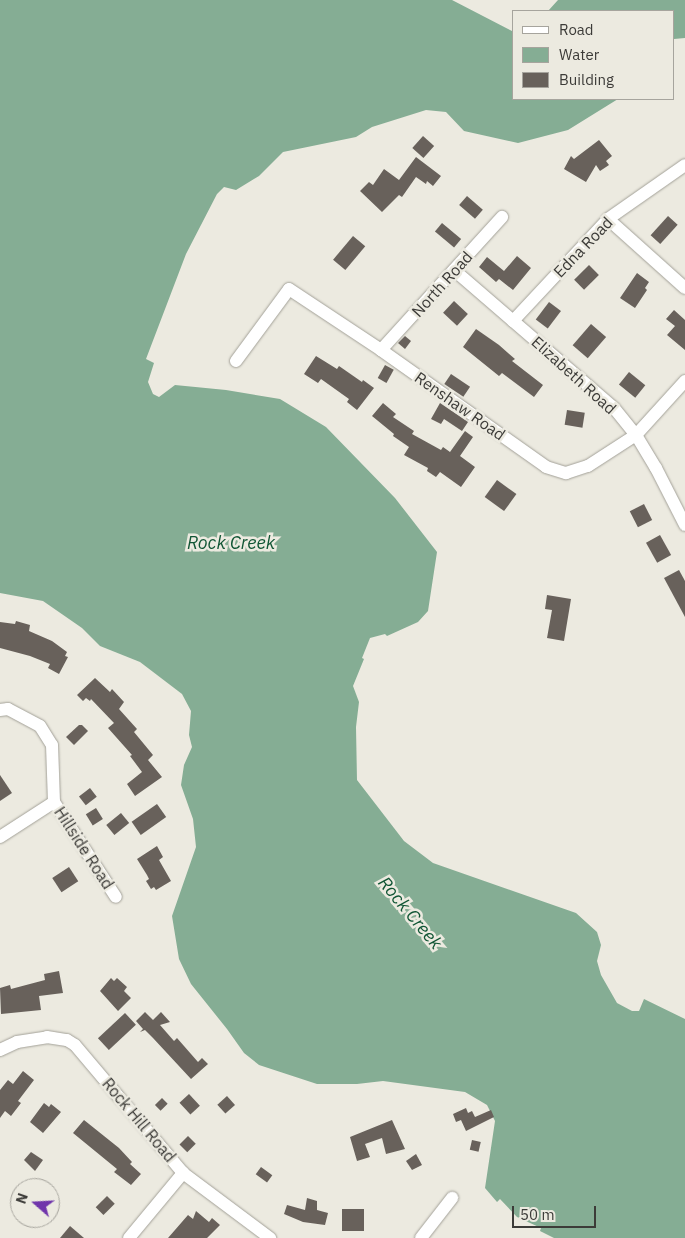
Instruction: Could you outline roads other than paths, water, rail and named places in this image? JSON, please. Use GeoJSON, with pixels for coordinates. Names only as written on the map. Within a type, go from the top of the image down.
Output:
{"type":"FeatureCollection","features":[{"type":"Feature","properties":{"kind":"street","name":"Edna Road"},"geometry":{"type":"LineString","coordinates":[[513,321],[608,219],[685,165]]}},
{"type":"Feature","properties":{"kind":"street","name":"North Road"},"geometry":{"type":"LineString","coordinates":[[382,350],[502,217]]}},
{"type":"Feature","properties":{"kind":"street"},"geometry":{"type":"LineString","coordinates":[[608,219],[685,288]]}},
{"type":"Feature","properties":{"kind":"street","name":"Elizabeth Road"},"geometry":{"type":"LineString","coordinates":[[454,270],[614,408],[636,435],[656,468],[685,525]]}},
{"type":"Feature","properties":{"kind":"street","name":"Renshaw Road"},"geometry":{"type":"LineString","coordinates":[[236,361],[289,289],[382,350],[546,467],[566,472],[576,471],[636,435],[685,381]]}},
{"type":"Feature","properties":{"kind":"street","name":"Hillside Road"},"geometry":{"type":"LineString","coordinates":[[0,710],[8,709],[40,726],[52,745],[54,802],[116,897]]}},
{"type":"Feature","properties":{"kind":"street"},"geometry":{"type":"LineString","coordinates":[[0,837],[54,802]]}},
{"type":"Feature","properties":{"kind":"street","name":"Rock Hill Road"},"geometry":{"type":"LineString","coordinates":[[0,1050],[17,1042],[47,1036],[67,1040],[75,1045],[183,1172],[270,1238]]}},
{"type":"Feature","properties":{"kind":"street"},"geometry":{"type":"LineString","coordinates":[[129,1238],[183,1172]]}},
{"type":"Feature","properties":{"kind":"street"},"geometry":{"type":"LineString","coordinates":[[421,1238],[452,1198]]}},
{"type":"Feature","properties":{"kind":"water","name":"Rock Creek"},"geometry":{"type":"Polygon","coordinates":[[[0,0],[452,0],[512,31],[512,100],[616,100],[568,130],[518,143],[464,131],[446,112],[426,110],[372,127],[356,137],[283,152],[259,176],[236,190],[224,187],[217,194],[186,254],[146,359],[154,363],[148,382],[153,394],[159,397],[175,385],[226,390],[280,399],[326,427],[395,498],[437,552],[428,611],[418,622],[387,636],[385,634],[370,638],[362,658],[364,659],[353,686],[359,702],[356,727],[357,780],[404,841],[433,863],[576,913],[597,932],[601,945],[597,961],[601,975],[617,1003],[632,1011],[639,1011],[644,999],[685,1019],[685,1238],[554,1238],[540,1231],[541,1228],[517,1217],[500,1199],[497,1202],[485,1188],[495,1121],[487,1105],[465,1092],[383,1081],[357,1084],[317,1084],[259,1065],[244,1053],[191,984],[179,959],[172,916],[196,847],[193,819],[181,785],[184,765],[192,747],[189,735],[191,711],[182,694],[140,662],[100,646],[82,628],[43,601],[0,593],[0,0]]]}},
{"type":"Feature","properties":{"kind":"water"},"geometry":{"type":"Polygon","coordinates":[[[558,0],[685,0],[685,38],[675,39],[675,10],[549,10],[558,0]]]}}]}
